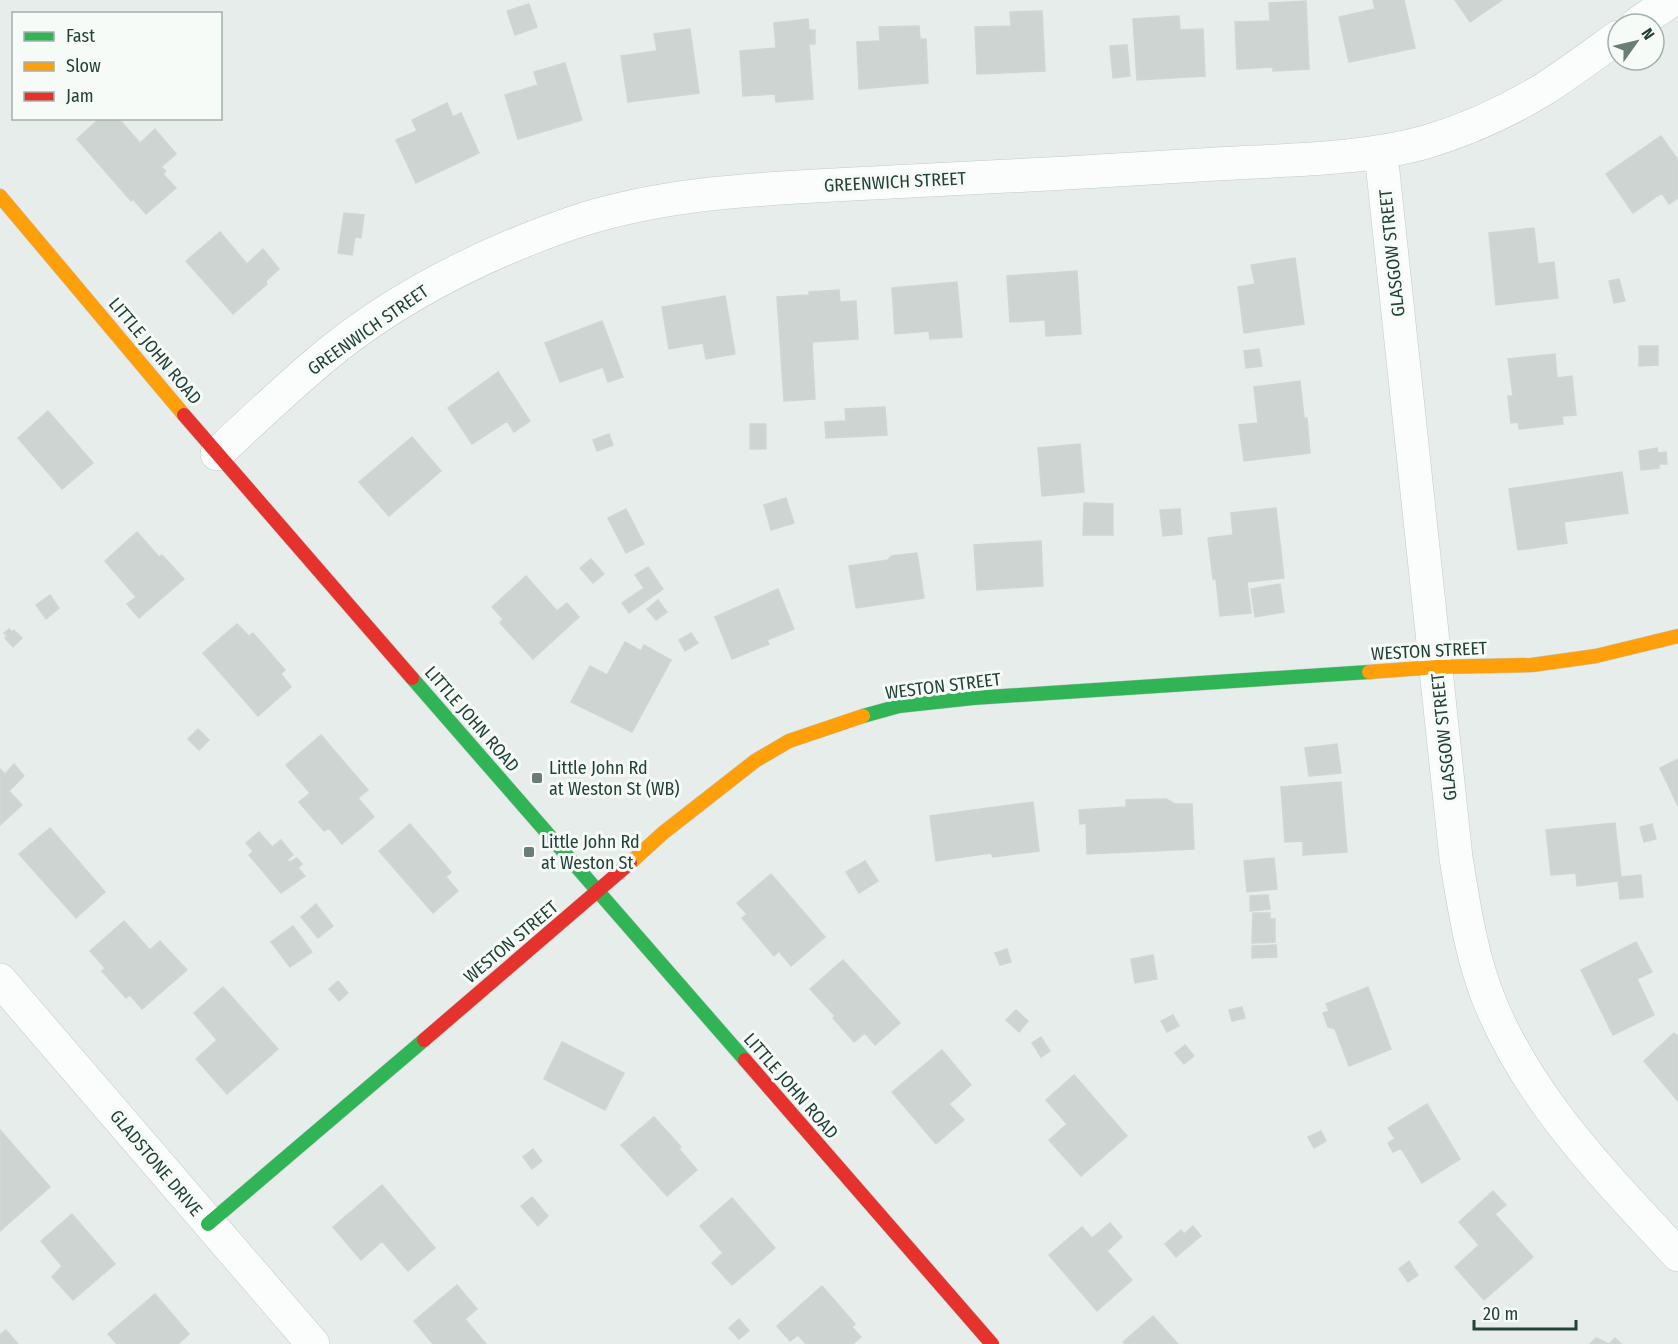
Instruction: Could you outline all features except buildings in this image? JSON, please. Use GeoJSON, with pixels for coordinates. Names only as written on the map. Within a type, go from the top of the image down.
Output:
{"type":"FeatureCollection","features":[{"type":"Feature","properties":{"kind":"street"},"geometry":{"type":"LineString","coordinates":[[1654,12],[1671,0]]}},
{"type":"Feature","properties":{"kind":"street","name":"GREENWICH STREET"},"geometry":{"type":"LineString","coordinates":[[218,454],[279,395],[333,350],[388,310],[451,273],[572,223],[691,196],[810,186],[1381,153],[1428,141],[1504,111],[1543,90],[1606,45]]}},
{"type":"Feature","properties":{"kind":"street","name":"GLASGOW STREET"},"geometry":{"type":"LineString","coordinates":[[1381,153],[1456,858],[1465,913],[1477,964],[1503,1032],[1554,1114],[1599,1168],[1678,1255]]}},
{"type":"Feature","properties":{"kind":"street","name":"LITTLE JOHN ROAD"},"geometry":{"type":"LineString","coordinates":[[0,196],[218,454],[992,1344]]}},
{"type":"Feature","properties":{"kind":"street","name":"WESTON STREET"},"geometry":{"type":"LineString","coordinates":[[208,1224],[598,892],[663,833],[754,761],[789,741],[899,706],[973,698],[1437,667],[1532,665],[1596,656],[1678,636]]}},
{"type":"Feature","properties":{"kind":"street","name":"GLADSTONE DRIVE"},"geometry":{"type":"LineString","coordinates":[[0,980],[313,1344]]}},
{"type":"Feature","properties":{"kind":"traffic: fast"},"geometry":{"type":"LineString","coordinates":[[863,716],[899,706],[973,698],[1369,672]]}},
{"type":"Feature","properties":{"kind":"traffic: fast"},"geometry":{"type":"LineString","coordinates":[[412,678],[745,1060]]}},
{"type":"Feature","properties":{"kind":"traffic: fast"},"geometry":{"type":"LineString","coordinates":[[208,1224],[424,1040]]}},
{"type":"Feature","properties":{"kind":"traffic: slow"},"geometry":{"type":"LineString","coordinates":[[0,196],[184,415]]}},
{"type":"Feature","properties":{"kind":"traffic: slow"},"geometry":{"type":"LineString","coordinates":[[1369,672],[1437,667],[1532,665],[1596,656],[1678,636]]}},
{"type":"Feature","properties":{"kind":"traffic: slow"},"geometry":{"type":"LineString","coordinates":[[630,863],[663,833],[755,761],[789,741],[863,716]]}},
{"type":"Feature","properties":{"kind":"traffic: jam"},"geometry":{"type":"LineString","coordinates":[[184,415],[412,678]]}},
{"type":"Feature","properties":{"kind":"traffic: jam"},"geometry":{"type":"LineString","coordinates":[[424,1040],[630,863]]}},
{"type":"Feature","properties":{"kind":"traffic: jam"},"geometry":{"type":"LineString","coordinates":[[745,1060],[992,1344]]}},
{"type":"Feature","properties":{"kind":"place","name":"Little John Rd at Weston St (WB)"},"geometry":{"type":"Point","coordinates":[537,778]}},
{"type":"Feature","properties":{"kind":"place","name":"Little John Rd at Weston St"},"geometry":{"type":"Point","coordinates":[529,852]}}]}
